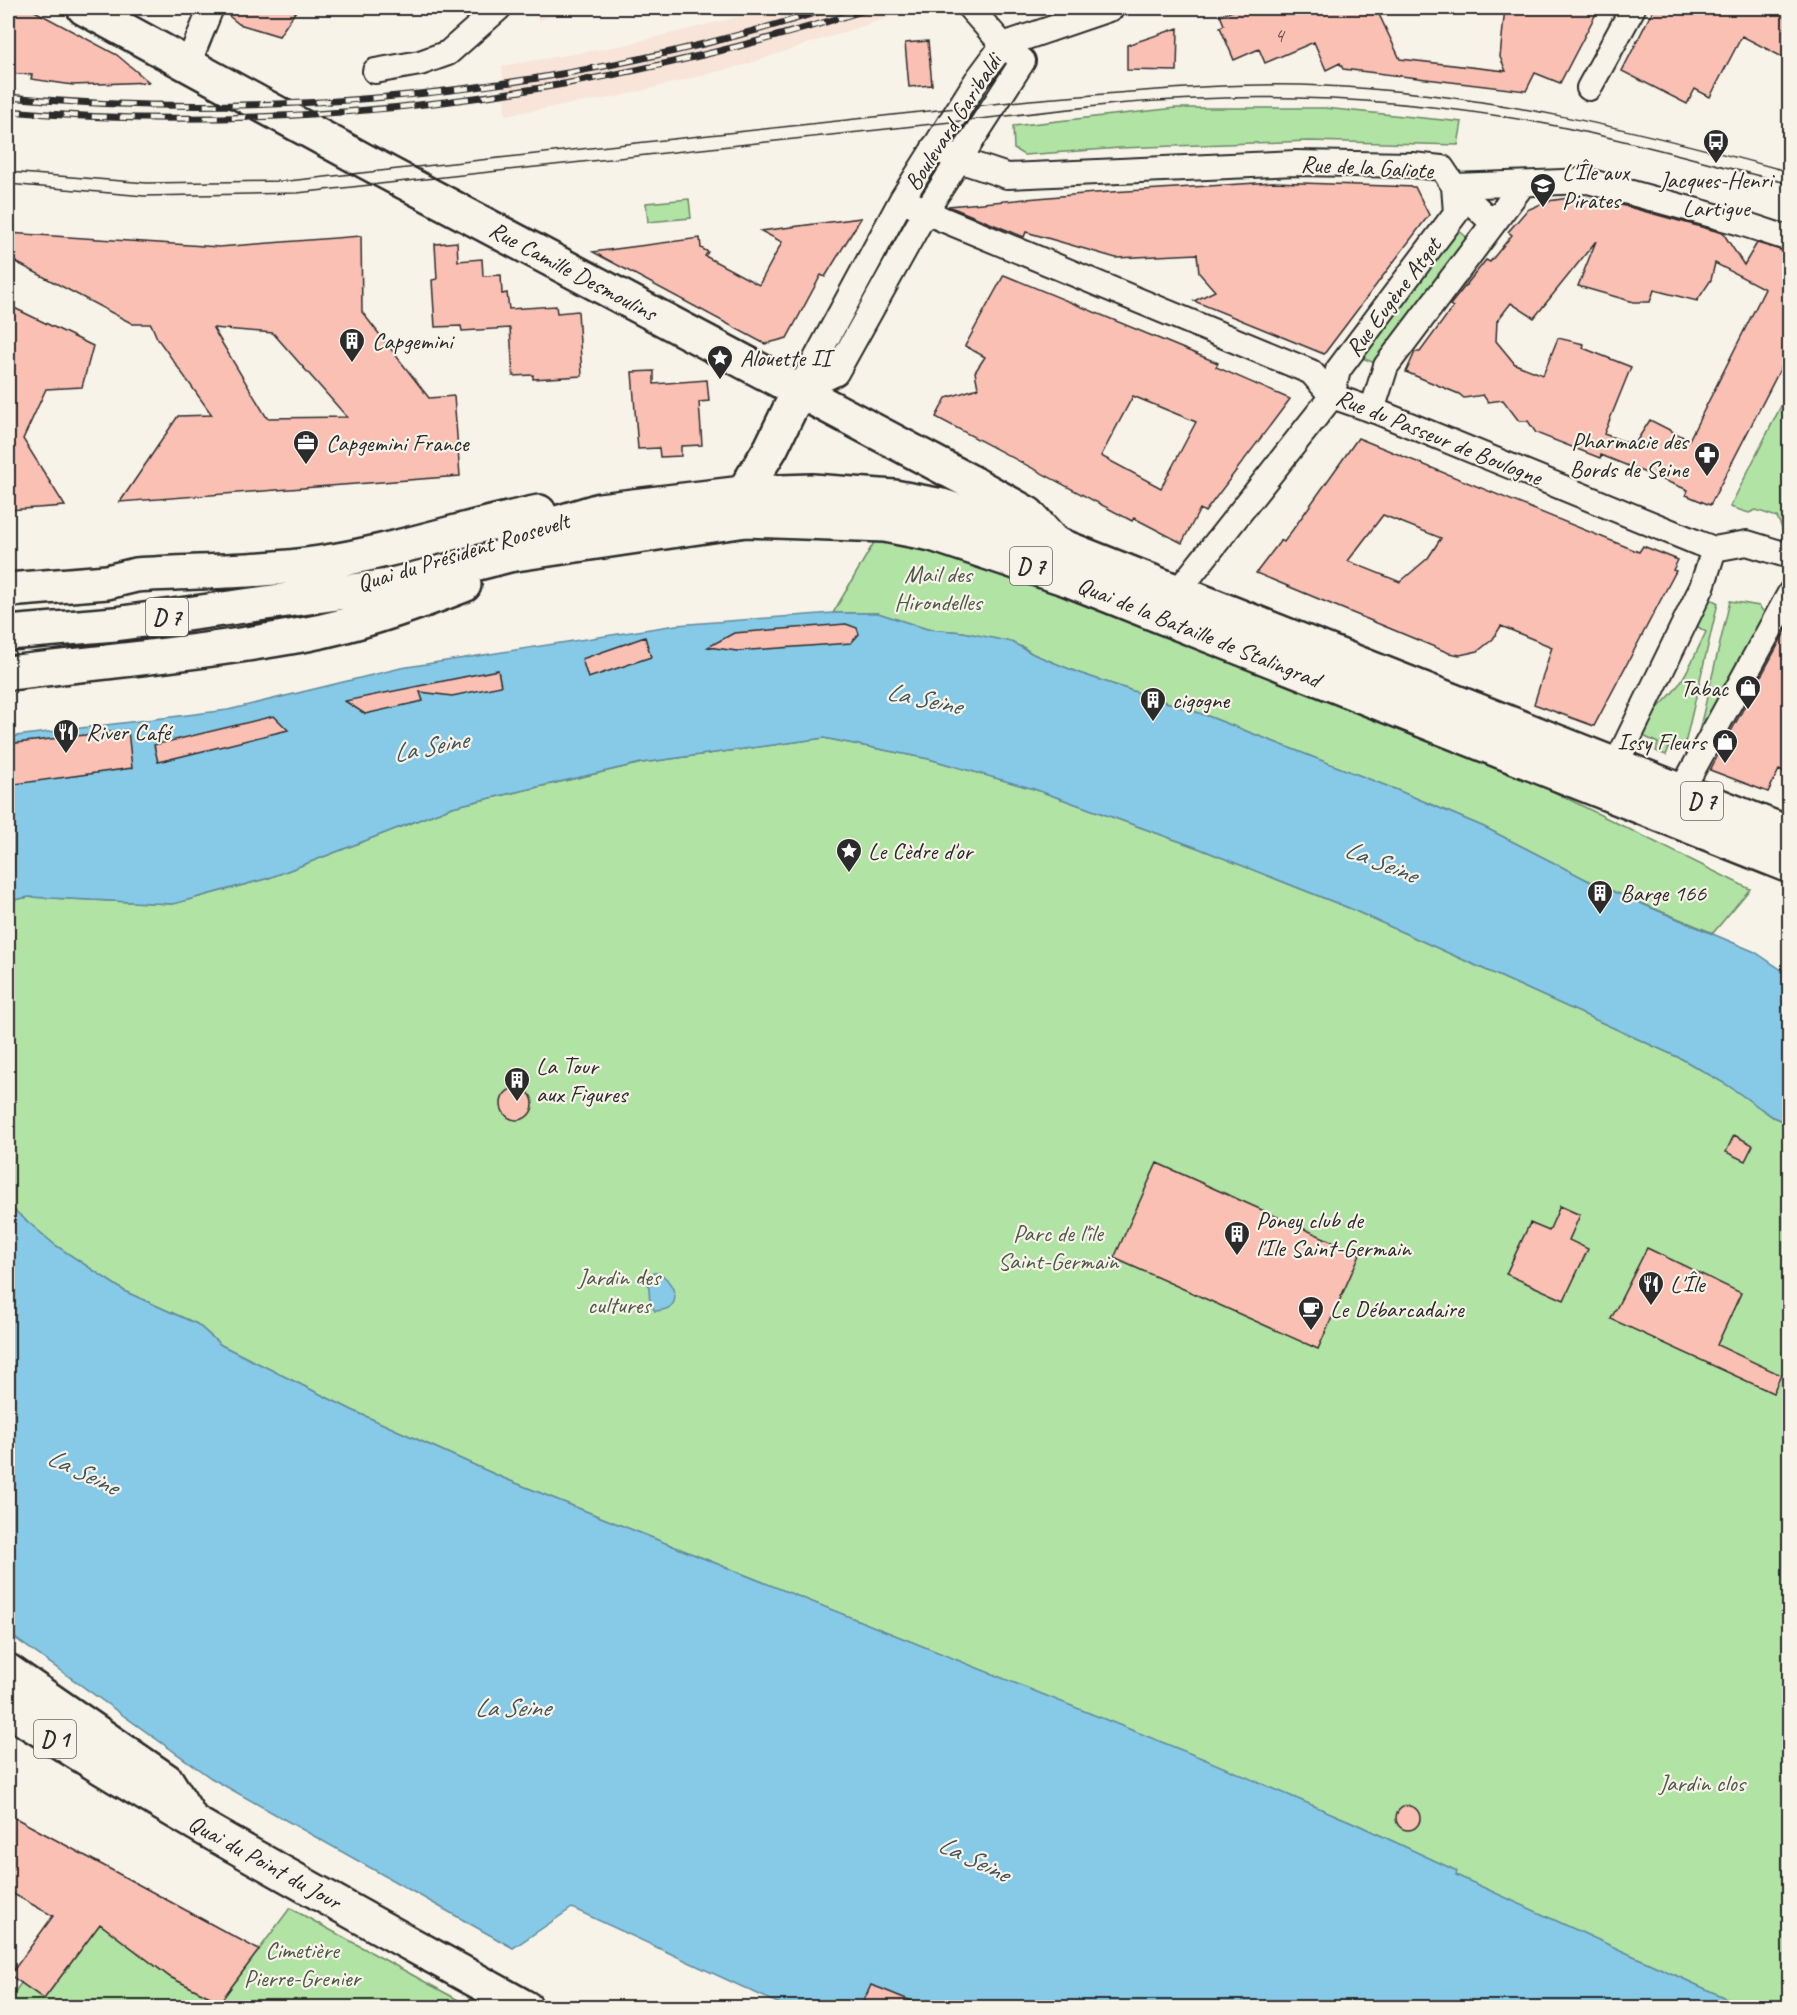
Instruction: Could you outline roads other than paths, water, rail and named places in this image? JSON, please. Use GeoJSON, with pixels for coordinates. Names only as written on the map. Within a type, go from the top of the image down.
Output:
{"type":"FeatureCollection","features":[{"type":"Feature","properties":{"kind":"main road","name":"Rue Camille Desmoulins"},"geometry":{"type":"LineString","coordinates":[[84,8],[363,160],[799,390],[1028,514],[1054,543]]}},
{"type":"Feature","properties":{"kind":"main road"},"geometry":{"type":"LineString","coordinates":[[743,493],[771,448],[799,390]]}},
{"type":"Feature","properties":{"kind":"main road","name":"Quai de la Bataille de Stalingrad"},"geometry":{"type":"LineString","coordinates":[[602,525],[743,493],[812,491],[894,497],[942,506],[1054,543],[1616,764],[1680,793],[1790,834]]}},
{"type":"Feature","properties":{"kind":"main road"},"geometry":{"type":"LineString","coordinates":[[8,590],[107,582],[136,575],[319,564],[409,545],[482,524],[566,507],[602,525]]}},
{"type":"Feature","properties":{"kind":"main road","name":"Quai de la Bataille de Stalingrad"},"geometry":{"type":"LineString","coordinates":[[602,525],[746,520],[885,525],[932,534],[1067,579],[1790,866]]}},
{"type":"Feature","properties":{"kind":"main road"},"geometry":{"type":"LineString","coordinates":[[8,673],[159,656],[308,633],[408,606],[515,566],[602,525]]}},
{"type":"Feature","properties":{"kind":"main road","name":"Quai du Président Roosevelt"},"geometry":{"type":"LineString","coordinates":[[8,633],[116,624],[326,595],[602,525]]}},
{"type":"Feature","properties":{"kind":"main road"},"geometry":{"type":"LineString","coordinates":[[1567,777],[1616,764],[1637,804]]}},
{"type":"Feature","properties":{"kind":"main road"},"geometry":{"type":"LineString","coordinates":[[8,1671],[167,1781],[192,1822]]}},
{"type":"Feature","properties":{"kind":"main road","name":"Quai du Point du Jour"},"geometry":{"type":"LineString","coordinates":[[8,1709],[102,1770],[192,1822],[526,2007]]}},
{"type":"Feature","properties":{"kind":"main road"},"geometry":{"type":"LineString","coordinates":[[8,1737],[55,1758],[102,1770]]}},
{"type":"Feature","properties":{"kind":"street"},"geometry":{"type":"LineString","coordinates":[[188,64],[211,8]]}},
{"type":"Feature","properties":{"kind":"street"},"geometry":{"type":"LineString","coordinates":[[375,71],[420,63],[448,53],[499,8]]}},
{"type":"Feature","properties":{"kind":"street"},"geometry":{"type":"LineString","coordinates":[[970,8],[1003,45]]}},
{"type":"Feature","properties":{"kind":"street","name":"Boulevard Garibaldi"},"geometry":{"type":"LineString","coordinates":[[799,390],[902,199],[1003,45],[1112,8]]}},
{"type":"Feature","properties":{"kind":"street"},"geometry":{"type":"LineString","coordinates":[[1590,88],[1633,8]]}},
{"type":"Feature","properties":{"kind":"street","name":"Boulevard Garibaldi"},"geometry":{"type":"LineString","coordinates":[[799,390],[836,373],[926,211],[1040,33]]}},
{"type":"Feature","properties":{"kind":"street","name":"Boulevard Garibaldi"},"geometry":{"type":"LineString","coordinates":[[1003,45],[1023,61]]}},
{"type":"Feature","properties":{"kind":"street","name":"Rue de la Galiote"},"geometry":{"type":"LineString","coordinates":[[934,147],[959,160],[1007,176],[1296,163],[1412,165],[1442,168],[1454,186],[1588,182],[1741,223],[1790,239]]}},
{"type":"Feature","properties":{"kind":"street","name":"Rue Eugène Atget"},"geometry":{"type":"LineString","coordinates":[[1372,410],[1386,366],[1523,184]]}},
{"type":"Feature","properties":{"kind":"street"},"geometry":{"type":"LineString","coordinates":[[1454,186],[1492,223]]}},
{"type":"Feature","properties":{"kind":"street","name":"Rue Eugène Atget"},"geometry":{"type":"LineString","coordinates":[[1178,591],[1332,396],[1338,370],[1456,213],[1454,186]]}},
{"type":"Feature","properties":{"kind":"street","name":"Rue du Passeur de Boulogne"},"geometry":{"type":"LineString","coordinates":[[902,199],[1311,372],[1332,396],[1372,410],[1714,549]]}},
{"type":"Feature","properties":{"kind":"street"},"geometry":{"type":"LineString","coordinates":[[1616,764],[1702,587],[1714,549],[1747,543],[1790,556]]}},
{"type":"Feature","properties":{"kind":"street"},"geometry":{"type":"LineString","coordinates":[[1680,793],[1786,599]]}},
{"type":"Feature","properties":{"kind":"water","name":"La Seine"},"geometry":{"type":"Polygon","coordinates":[[[833,613],[878,613],[927,629],[963,632],[1012,642],[1033,654],[1079,673],[1205,715],[1397,790],[1484,827],[1593,883],[1755,952],[1789,975],[1789,1124],[1773,1117],[1727,1085],[1682,1059],[1349,908],[1198,848],[1034,789],[929,759],[824,738],[641,763],[452,807],[269,878],[173,904],[29,897],[8,901],[8,737],[228,710],[401,668],[676,625],[833,613]]]}},
{"type":"Feature","properties":{"kind":"water","name":"La Seine"},"geometry":{"type":"Polygon","coordinates":[[[8,1205],[55,1245],[126,1292],[197,1324],[221,1345],[354,1411],[503,1478],[1204,1759],[1354,1823],[1457,1871],[1456,1875],[1745,2007],[786,2007],[572,1908],[513,1948],[211,1778],[8,1633],[8,1205]]]}},
{"type":"Feature","properties":{"kind":"water"},"geometry":{"type":"Polygon","coordinates":[[[654,1273],[660,1273],[666,1278],[674,1290],[674,1302],[664,1310],[655,1311],[650,1303],[648,1278],[654,1273]]]}},
{"type":"Feature","properties":{"kind":"tram line"},"geometry":{"type":"LineString","coordinates":[[8,172],[147,183],[288,181],[1030,100],[1177,88],[1251,85],[1384,90],[1502,105],[1618,128],[1790,172]]}},
{"type":"Feature","properties":{"kind":"tram line"},"geometry":{"type":"LineString","coordinates":[[8,184],[144,196],[297,193],[1116,104],[1278,97],[1386,102],[1546,124],[1607,137],[1790,184]]}},
{"type":"Feature","properties":{"kind":"railway"},"geometry":{"type":"LineString","coordinates":[[8,97],[111,104],[215,105],[320,102],[424,93],[527,80],[630,61],[731,37],[831,8]]}},
{"type":"Feature","properties":{"kind":"railway"},"geometry":{"type":"LineString","coordinates":[[8,111],[117,117],[227,118],[336,113],[445,102],[553,86],[661,65],[767,39],[872,8]]}},
{"type":"Feature","properties":{"kind":"place","name":"Jacques-Henri Lartigue"},"geometry":{"type":"Point","coordinates":[1716,165]}},
{"type":"Feature","properties":{"kind":"place","name":"L'Île aux Pirates"},"geometry":{"type":"Point","coordinates":[1543,209]}},
{"type":"Feature","properties":{"kind":"place","name":"Capgemini"},"geometry":{"type":"Point","coordinates":[352,364]}},
{"type":"Feature","properties":{"kind":"place","name":"Alouette II"},"geometry":{"type":"Point","coordinates":[720,381]}},
{"type":"Feature","properties":{"kind":"place","name":"Capgemini France"},"geometry":{"type":"Point","coordinates":[306,466]}},
{"type":"Feature","properties":{"kind":"place","name":"Pharmacie des Bords de Seine"},"geometry":{"type":"Point","coordinates":[1707,478]}},
{"type":"Feature","properties":{"kind":"place","name":"Tabac"},"geometry":{"type":"Point","coordinates":[1748,711]}},
{"type":"Feature","properties":{"kind":"place","name":"cigogne"},"geometry":{"type":"Point","coordinates":[1153,723]}},
{"type":"Feature","properties":{"kind":"place","name":"River Café"},"geometry":{"type":"Point","coordinates":[66,755]}},
{"type":"Feature","properties":{"kind":"place","name":"Issy Fleurs"},"geometry":{"type":"Point","coordinates":[1725,765]}},
{"type":"Feature","properties":{"kind":"place","name":"Le Cèdre d'or"},"geometry":{"type":"Point","coordinates":[849,874]}},
{"type":"Feature","properties":{"kind":"place","name":"Barge 166"},"geometry":{"type":"Point","coordinates":[1600,916]}},
{"type":"Feature","properties":{"kind":"place","name":"La Tour aux Figures"},"geometry":{"type":"Point","coordinates":[517,1103]}},
{"type":"Feature","properties":{"kind":"place","name":"Poney club de l'Ile Saint-Germain"},"geometry":{"type":"Point","coordinates":[1237,1257]}},
{"type":"Feature","properties":{"kind":"place","name":"L'Île"},"geometry":{"type":"Point","coordinates":[1651,1307]}},
{"type":"Feature","properties":{"kind":"place","name":"Le Débarcadaire"},"geometry":{"type":"Point","coordinates":[1311,1332]}},
{"type":"Feature","properties":{"kind":"park label","name":"Mail des Hirondelles"},"geometry":{"type":"Point","coordinates":[938,588]}},
{"type":"Feature","properties":{"kind":"park label","name":"Parc de l'île Saint-Germain"},"geometry":{"type":"Point","coordinates":[1058,1247]}},
{"type":"Feature","properties":{"kind":"park label","name":"Jardin des cultures"},"geometry":{"type":"Point","coordinates":[619,1291]}},
{"type":"Feature","properties":{"kind":"park label","name":"Jardin clos"},"geometry":{"type":"Point","coordinates":[1702,1783]}},
{"type":"Feature","properties":{"kind":"park label","name":"Cimetière Pierre-Grenier"},"geometry":{"type":"Point","coordinates":[302,1964]}}]}
